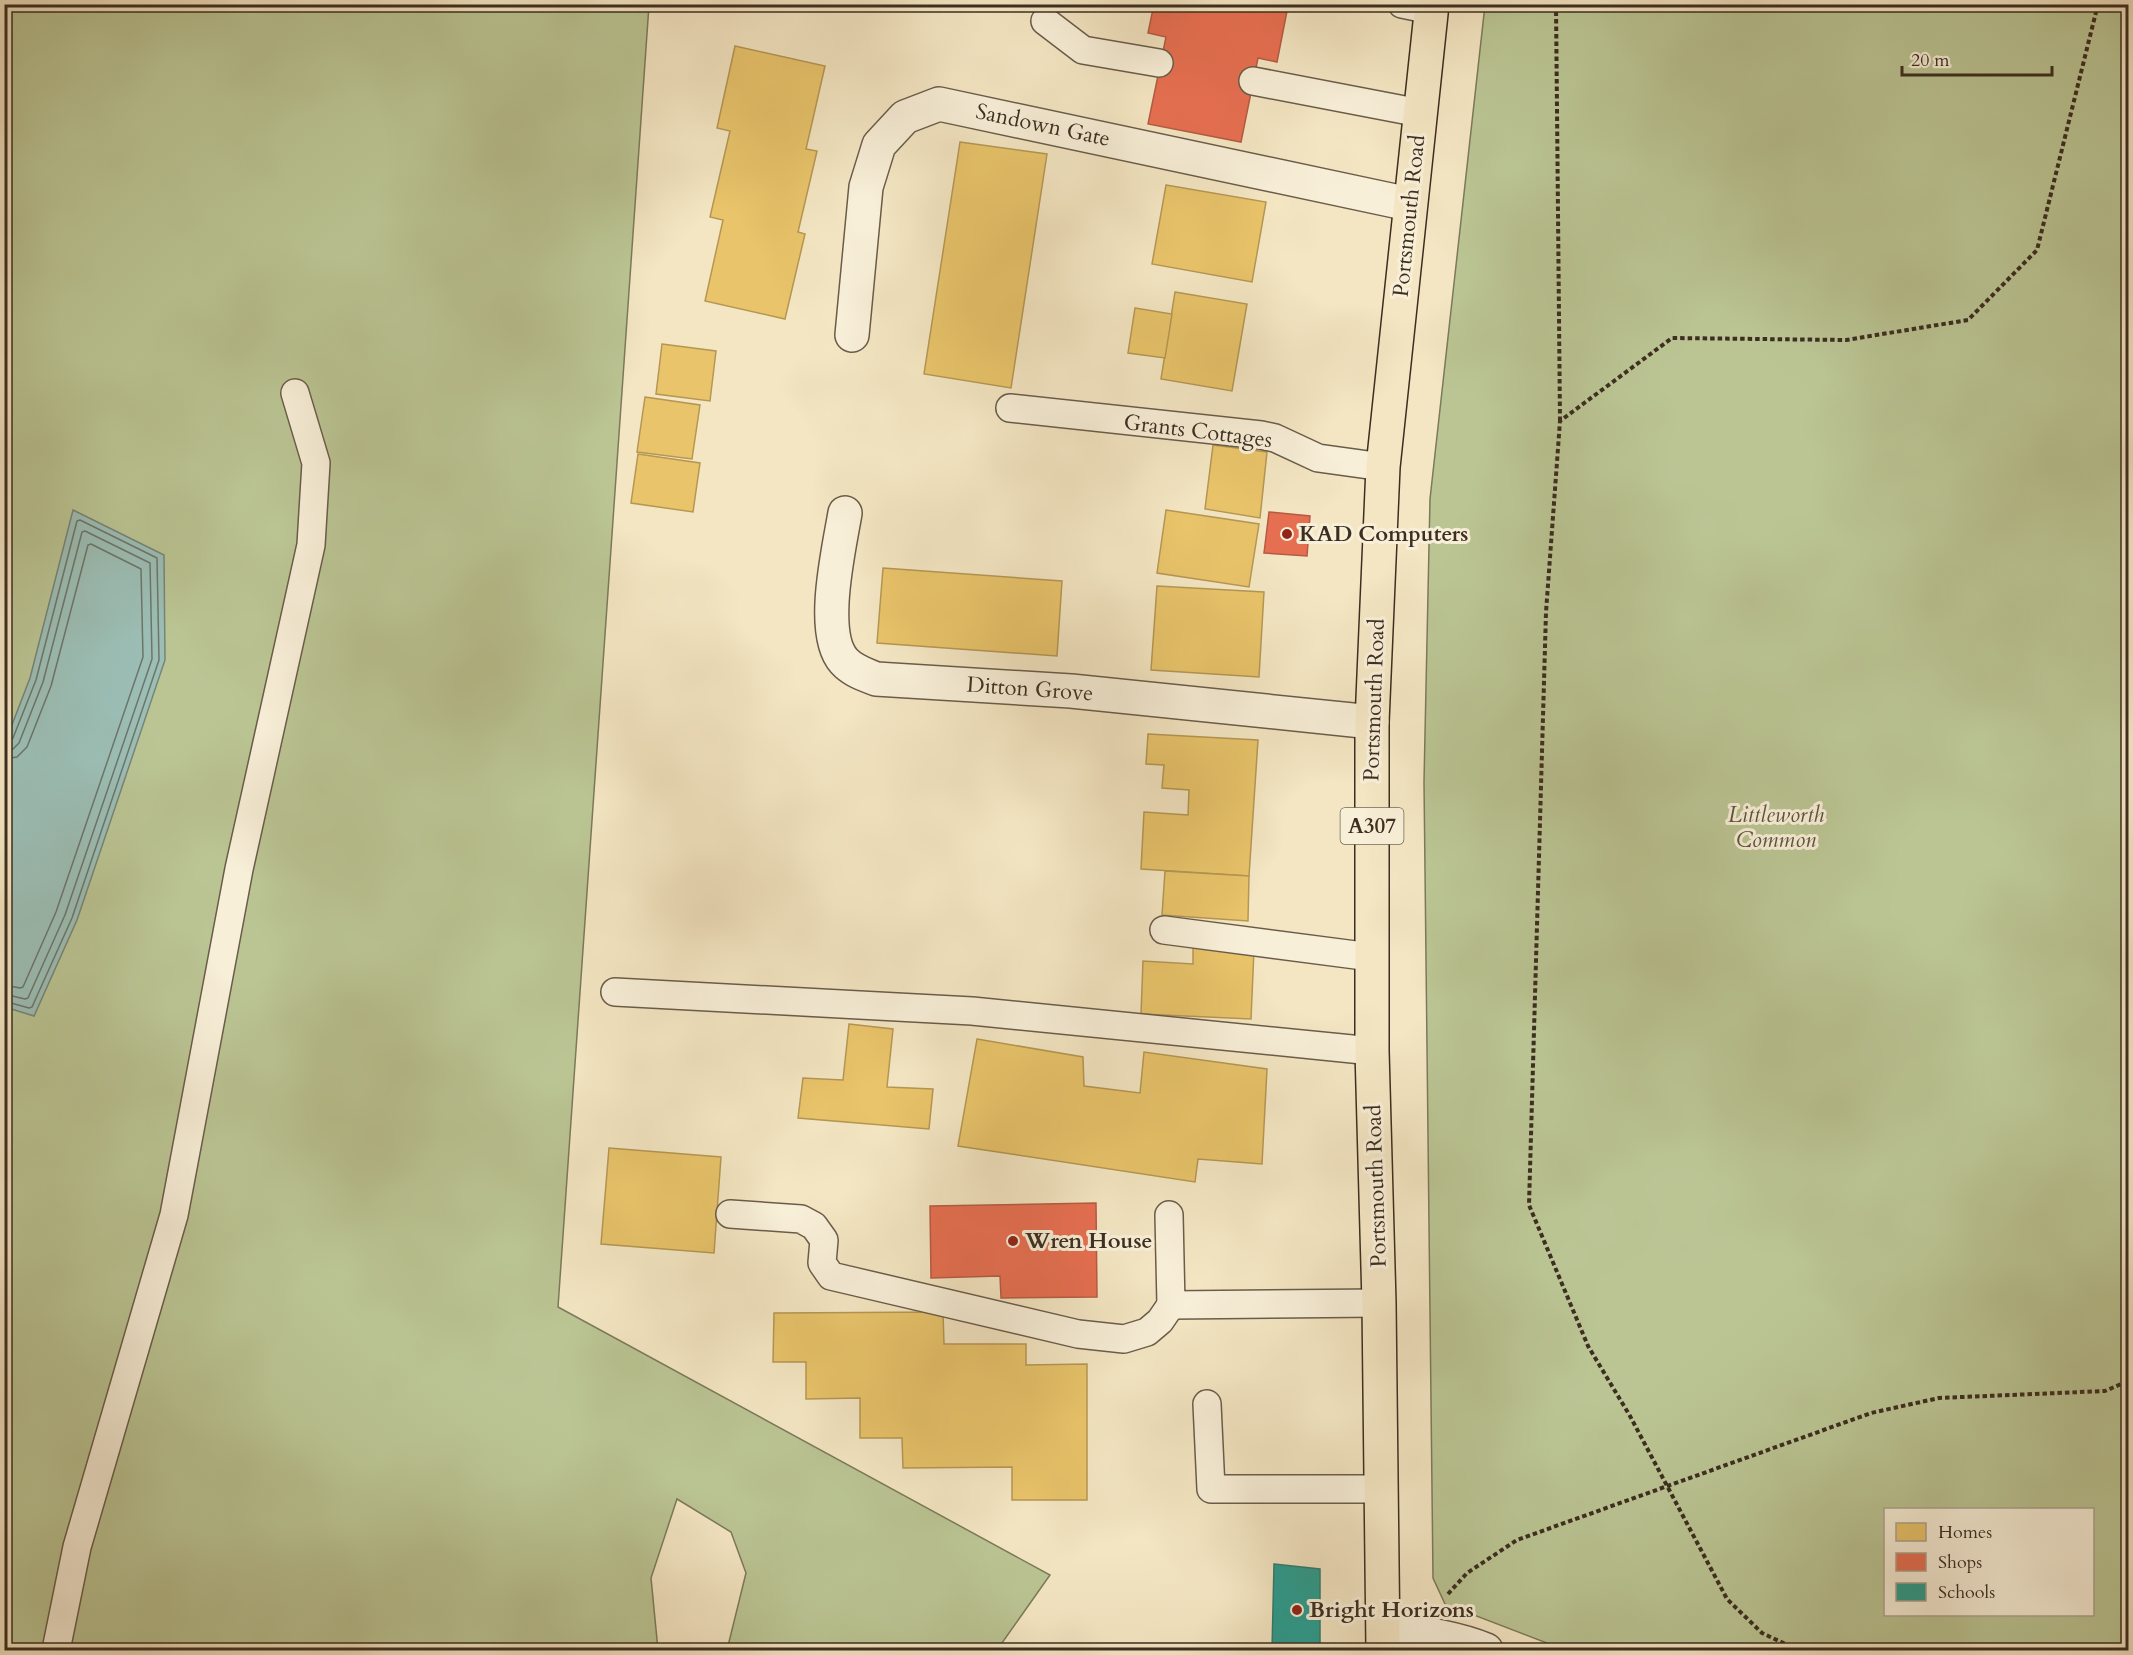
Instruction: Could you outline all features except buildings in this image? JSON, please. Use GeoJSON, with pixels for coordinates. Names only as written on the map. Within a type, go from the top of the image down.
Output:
{"type":"FeatureCollection","features":[{"type":"Feature","properties":{"kind":"main road","name":"Portsmouth Road"},"geometry":{"type":"LineString","coordinates":[[1394,1637],[1382,1489],[1372,1052],[1372,722],[1383,467],[1420,113],[1422,6]]}},
{"type":"Feature","properties":{"kind":"street","name":"Sandown Gate"},"geometry":{"type":"LineString","coordinates":[[852,335],[866,187],[879,145],[905,117],[939,104],[1409,204]]}},
{"type":"Feature","properties":{"kind":"street","name":"Ditton Grove"},"geometry":{"type":"LineString","coordinates":[[844,513],[835,568],[831,622],[835,647],[853,670],[876,679],[1071,691],[1372,722]]}},
{"type":"Feature","properties":{"kind":"street"},"geometry":{"type":"LineString","coordinates":[[1394,1637],[1468,1643],[1486,1650]]}},
{"type":"Feature","properties":{"kind":"lane"},"geometry":{"type":"LineString","coordinates":[[1045,21],[1083,50],[1159,63]]}},
{"type":"Feature","properties":{"kind":"lane"},"geometry":{"type":"LineString","coordinates":[[1253,81],[1420,113]]}},
{"type":"Feature","properties":{"kind":"lane"},"geometry":{"type":"LineString","coordinates":[[56,1650],[77,1547],[174,1215],[239,869],[312,545],[316,463],[295,393]]}},
{"type":"Feature","properties":{"kind":"lane","name":"Grants Cottages"},"geometry":{"type":"LineString","coordinates":[[1010,408],[1261,435],[1275,438],[1318,458],[1383,467]]}},
{"type":"Feature","properties":{"kind":"lane"},"geometry":{"type":"LineString","coordinates":[[1164,930],[1371,957]]}},
{"type":"Feature","properties":{"kind":"lane"},"geometry":{"type":"LineString","coordinates":[[615,992],[972,1011],[1372,1052]]}},
{"type":"Feature","properties":{"kind":"lane"},"geometry":{"type":"LineString","coordinates":[[730,1214],[801,1219],[814,1226],[824,1240],[822,1263],[831,1276],[1078,1334],[1124,1339],[1147,1332],[1160,1321],[1171,1305],[1169,1215]]}},
{"type":"Feature","properties":{"kind":"lane"},"geometry":{"type":"LineString","coordinates":[[1171,1305],[1379,1303]]}},
{"type":"Feature","properties":{"kind":"lane"},"geometry":{"type":"LineString","coordinates":[[1207,1404],[1211,1489],[1382,1489]]}},
{"type":"Feature","properties":{"kind":"path"},"geometry":{"type":"LineString","coordinates":[[1556,4],[1560,422],[1546,612],[1529,1205],[1588,1346],[1630,1416],[1727,1599],[1762,1633],[1798,1650]]}},
{"type":"Feature","properties":{"kind":"path"},"geometry":{"type":"LineString","coordinates":[[1560,422],[1672,338],[1846,340],[1968,320],[2037,250],[2098,4]]}},
{"type":"Feature","properties":{"kind":"path"},"geometry":{"type":"LineString","coordinates":[[1394,1637],[1467,1574],[1516,1540],[1758,1452],[1871,1413],[1928,1400],[1961,1396],[2104,1391],[2128,1381]]}},
{"type":"Feature","properties":{"kind":"green space"},"geometry":{"type":"Polygon","coordinates":[[[4,5],[649,5],[558,1307],[1050,1575],[997,1650],[727,1650],[746,1573],[731,1532],[677,1499],[651,1578],[658,1650],[5,1650],[4,5]]]}},
{"type":"Feature","properties":{"kind":"green space","name":"Littleworth Common"},"geometry":{"type":"Polygon","coordinates":[[[1485,5],[2128,5],[2128,1650],[1565,1650],[1445,1604],[1433,1578],[1424,782],[1430,499],[1485,5]]]}},
{"type":"Feature","properties":{"kind":"water"},"geometry":{"type":"Polygon","coordinates":[[[73,510],[164,555],[165,660],[77,920],[34,1016],[5,1007],[5,743],[30,678],[73,510]]]}},
{"type":"Feature","properties":{"kind":"place","name":"KAD Computers"},"geometry":{"type":"Point","coordinates":[1287,534]}},
{"type":"Feature","properties":{"kind":"place","name":"Wren House"},"geometry":{"type":"Point","coordinates":[1013,1241]}},
{"type":"Feature","properties":{"kind":"place","name":"Bright Horizons"},"geometry":{"type":"Point","coordinates":[1297,1610]}}]}
